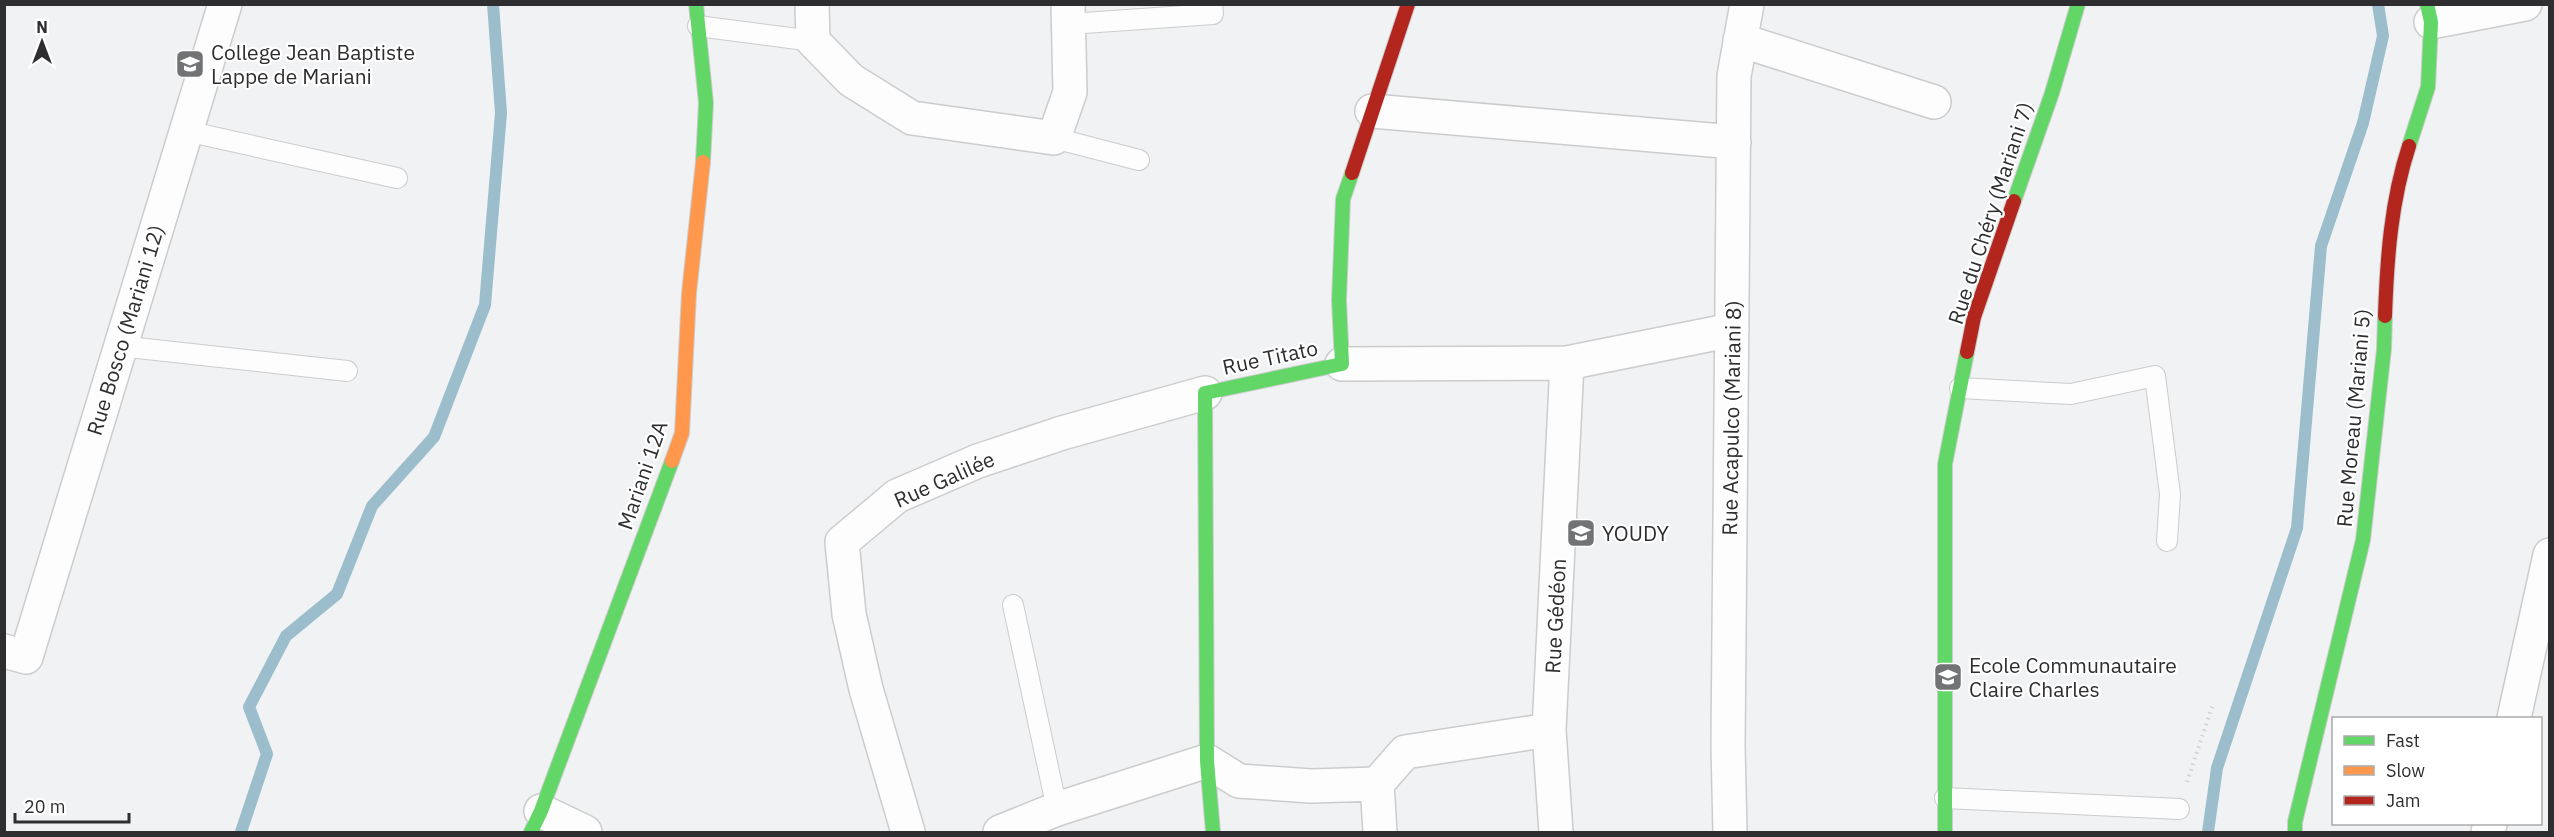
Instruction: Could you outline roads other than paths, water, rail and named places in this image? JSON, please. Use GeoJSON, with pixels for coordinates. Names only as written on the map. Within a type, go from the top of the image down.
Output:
{"type":"FeatureCollection","features":[{"type":"Feature","properties":{"kind":"street","name":"Rue Bosco (Mariani 12)"},"geometry":{"type":"LineString","coordinates":[[15,654],[119,346],[225,4]]}},
{"type":"Feature","properties":{"kind":"street","name":"Mariani 12A"},"geometry":{"type":"LineString","coordinates":[[536,822],[682,433],[689,293],[704,147],[705,103],[696,4]]}},
{"type":"Feature","properties":{"kind":"street"},"geometry":{"type":"LineString","coordinates":[[812,4],[813,41],[851,80],[912,118],[1054,138],[1070,92],[1069,14]]}},
{"type":"Feature","properties":{"kind":"street","name":"Rue Titato"},"geometry":{"type":"LineString","coordinates":[[1213,832],[1207,761],[1205,393],[1342,364],[1339,300],[1344,199],[1408,4]]}},
{"type":"Feature","properties":{"kind":"street","name":"Rue Acapulco (Mariani 8)"},"geometry":{"type":"LineString","coordinates":[[1730,832],[1728,746],[1734,76],[1747,4]]}},
{"type":"Feature","properties":{"kind":"street","name":"Rue du Chéry (Mariani 7)"},"geometry":{"type":"LineString","coordinates":[[1945,832],[1946,464],[1974,317],[2034,147],[2078,4]]}},
{"type":"Feature","properties":{"kind":"street"},"geometry":{"type":"LineString","coordinates":[[2429,14],[2525,4]]}},
{"type":"Feature","properties":{"kind":"street","name":"Rue Moreau (Mariani 5)"},"geometry":{"type":"LineString","coordinates":[[2295,832],[2295,822],[2363,540],[2384,349],[2387,251],[2402,168],[2428,87],[2429,14]]}},
{"type":"Feature","properties":{"kind":"street"},"geometry":{"type":"LineString","coordinates":[[1740,40],[1934,102]]}},
{"type":"Feature","properties":{"kind":"street"},"geometry":{"type":"LineString","coordinates":[[1372,111],[1734,142]]}},
{"type":"Feature","properties":{"kind":"street"},"geometry":{"type":"LineString","coordinates":[[1342,364],[1567,363],[1732,330]]}},
{"type":"Feature","properties":{"kind":"street","name":"Rue Gédéon"},"geometry":{"type":"LineString","coordinates":[[1556,832],[1549,730],[1567,363]]}},
{"type":"Feature","properties":{"kind":"street","name":"Rue Galilée"},"geometry":{"type":"LineString","coordinates":[[908,832],[866,689],[849,614],[842,542],[897,496],[978,460],[1062,433],[1205,393]]}},
{"type":"Feature","properties":{"kind":"street"},"geometry":{"type":"LineString","coordinates":[[2514,717],[2550,555]]}},
{"type":"Feature","properties":{"kind":"street"},"geometry":{"type":"LineString","coordinates":[[1380,832],[1377,784],[1405,752],[1549,730]]}},
{"type":"Feature","properties":{"kind":"street"},"geometry":{"type":"LineString","coordinates":[[1016,830],[1058,809],[1207,761],[1239,781],[1311,786],[1377,784]]}},
{"type":"Feature","properties":{"kind":"street"},"geometry":{"type":"LineString","coordinates":[[536,822],[585,832]]}},
{"type":"Feature","properties":{"kind":"lane"},"geometry":{"type":"LineString","coordinates":[[1069,14],[1213,14],[1212,4]]}},
{"type":"Feature","properties":{"kind":"lane"},"geometry":{"type":"LineString","coordinates":[[698,26],[813,41]]}},
{"type":"Feature","properties":{"kind":"lane"},"geometry":{"type":"LineString","coordinates":[[186,131],[397,178]]}},
{"type":"Feature","properties":{"kind":"lane"},"geometry":{"type":"LineString","coordinates":[[1054,138],[1139,160]]}},
{"type":"Feature","properties":{"kind":"lane"},"geometry":{"type":"LineString","coordinates":[[119,346],[347,371]]}},
{"type":"Feature","properties":{"kind":"lane"},"geometry":{"type":"LineString","coordinates":[[1960,388],[2071,394],[2155,376],[2170,494],[2167,541]]}},
{"type":"Feature","properties":{"kind":"lane"},"geometry":{"type":"LineString","coordinates":[[1013,604],[1058,809]]}},
{"type":"Feature","properties":{"kind":"lane"},"geometry":{"type":"LineString","coordinates":[[1945,798],[2179,809]]}},
{"type":"Feature","properties":{"kind":"waterway"},"geometry":{"type":"LineString","coordinates":[[241,832],[267,754],[249,707],[286,636],[337,594],[372,506],[434,437],[485,305],[501,113],[493,4]]}},
{"type":"Feature","properties":{"kind":"waterway"},"geometry":{"type":"LineString","coordinates":[[2208,832],[2217,768],[2297,528],[2321,246],[2363,123],[2383,36],[2378,4]]}},
{"type":"Feature","properties":{"kind":"place","name":"College Jean Baptiste Lappe de Mariani"},"geometry":{"type":"Point","coordinates":[190,64]}},
{"type":"Feature","properties":{"kind":"place","name":"YOUDY"},"geometry":{"type":"Point","coordinates":[1581,533]}},
{"type":"Feature","properties":{"kind":"place","name":"Ecole Communautaire Claire Charles"},"geometry":{"type":"Point","coordinates":[1948,677]}}]}
